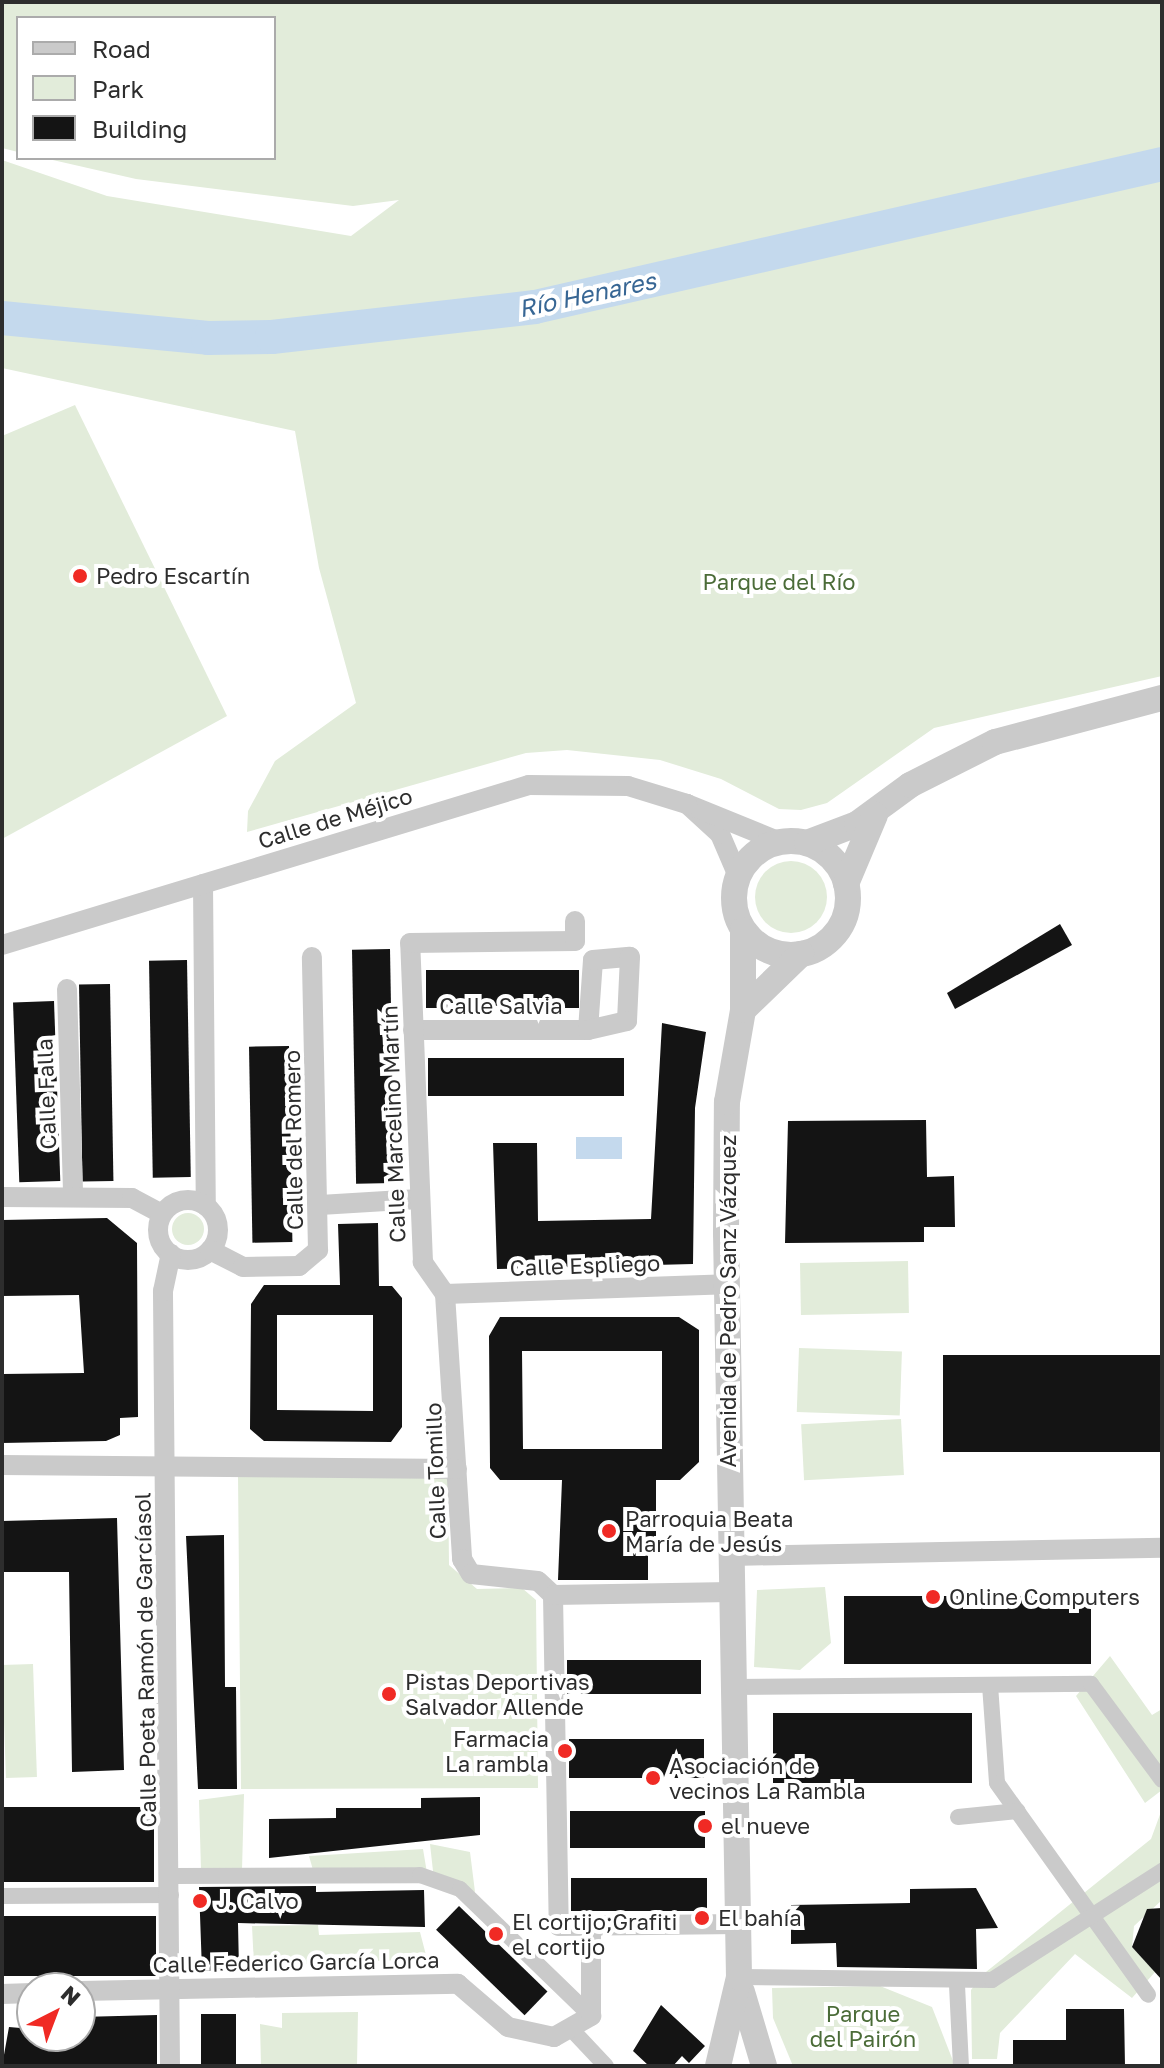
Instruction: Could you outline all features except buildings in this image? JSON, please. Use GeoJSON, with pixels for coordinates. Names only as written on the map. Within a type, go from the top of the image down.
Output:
{"type":"FeatureCollection","features":[{"type":"Feature","properties":{"kind":"street"},"geometry":{"type":"LineString","coordinates":[[801,954],[762,948],[743,930],[734,903],[738,876],[755,853],[780,842],[807,843],[876,812],[932,772],[995,742],[1162,698]]}},
{"type":"Feature","properties":{"kind":"street","name":"Calle de Méjico"},"geometry":{"type":"LineString","coordinates":[[2,945],[529,785],[628,786],[687,804],[780,842]]}},
{"type":"Feature","properties":{"kind":"street","name":"Calle de Méjico"},"geometry":{"type":"LineString","coordinates":[[687,804],[720,834],[738,876]]}},
{"type":"Feature","properties":{"kind":"street"},"geometry":{"type":"LineString","coordinates":[[743,1010],[801,954],[835,935],[846,911],[846,884],[876,812]]}},
{"type":"Feature","properties":{"kind":"street"},"geometry":{"type":"LineString","coordinates":[[807,843],[836,863],[846,884]]}},
{"type":"Feature","properties":{"kind":"street"},"geometry":{"type":"LineString","coordinates":[[162,1214],[160,1240],[171,1254],[191,1260],[210,1250],[218,1227],[206,1206],[203,884]]}},
{"type":"Feature","properties":{"kind":"street","name":"Calle Marcelino Martín"},"geometry":{"type":"LineString","coordinates":[[445,1294],[423,1262],[410,943],[575,941],[575,921]]}},
{"type":"Feature","properties":{"kind":"street","name":"Avenida de Pedro Sanz Vázquez"},"geometry":{"type":"LineString","coordinates":[[718,2066],[739,1977],[726,1284],[727,1102],[743,1010],[743,930]]}},
{"type":"Feature","properties":{"kind":"street","name":"Calle del Romero"},"geometry":{"type":"LineString","coordinates":[[210,1250],[243,1267],[307,1263],[318,1250],[320,1205],[312,957]]}},
{"type":"Feature","properties":{"kind":"street","name":"Calle Falla"},"geometry":{"type":"LineString","coordinates":[[67,989],[73,1197]]}},
{"type":"Feature","properties":{"kind":"street","name":"Calle Salvia"},"geometry":{"type":"LineString","coordinates":[[413,1030],[588,1030]]}},
{"type":"Feature","properties":{"kind":"street"},"geometry":{"type":"LineString","coordinates":[[2,1197],[141,1199],[162,1214]]}},
{"type":"Feature","properties":{"kind":"street"},"geometry":{"type":"LineString","coordinates":[[320,1205],[419,1199]]}},
{"type":"Feature","properties":{"kind":"street"},"geometry":{"type":"LineString","coordinates":[[162,1214],[183,1200],[206,1206]]}},
{"type":"Feature","properties":{"kind":"street","name":"Calle Poeta Ramón de Garcíasol"},"geometry":{"type":"LineString","coordinates":[[170,2066],[168,1468],[163,1291],[171,1254]]}},
{"type":"Feature","properties":{"kind":"street","name":"Calle Espliego"},"geometry":{"type":"LineString","coordinates":[[445,1294],[726,1284]]}},
{"type":"Feature","properties":{"kind":"street","name":"Calle Tomillo"},"geometry":{"type":"LineString","coordinates":[[445,1294],[442,1335],[457,1390],[458,1532],[471,1574],[538,1581],[553,1595]]}},
{"type":"Feature","properties":{"kind":"street"},"geometry":{"type":"LineString","coordinates":[[2,1465],[457,1469]]}},
{"type":"Feature","properties":{"kind":"street"},"geometry":{"type":"LineString","coordinates":[[731,1556],[1162,1548]]}},
{"type":"Feature","properties":{"kind":"street"},"geometry":{"type":"LineString","coordinates":[[731,1592],[553,1595],[556,1912],[559,1926],[739,1924]]}},
{"type":"Feature","properties":{"kind":"street"},"geometry":{"type":"LineString","coordinates":[[732,1687],[1091,1684],[1162,1780]]}},
{"type":"Feature","properties":{"kind":"street"},"geometry":{"type":"LineString","coordinates":[[990,1685],[997,1783],[1095,1915],[1148,1995]]}},
{"type":"Feature","properties":{"kind":"street"},"geometry":{"type":"LineString","coordinates":[[958,1817],[1018,1811]]}},
{"type":"Feature","properties":{"kind":"street"},"geometry":{"type":"LineString","coordinates":[[739,1977],[957,1985],[992,1980],[1162,1871]]}},
{"type":"Feature","properties":{"kind":"street"},"geometry":{"type":"LineString","coordinates":[[2,1896],[171,1885],[420,1875],[460,1889],[591,2016]]}},
{"type":"Feature","properties":{"kind":"street"},"geometry":{"type":"LineString","coordinates":[[591,1928],[591,2016]]}},
{"type":"Feature","properties":{"kind":"street","name":"Avenida de Pedro Sanz Vázquez"},"geometry":{"type":"LineString","coordinates":[[739,1977],[764,2066]]}},
{"type":"Feature","properties":{"kind":"street","name":"Calle Federico García Lorca"},"geometry":{"type":"LineString","coordinates":[[96,1990],[458,1984],[521,2034],[573,2031]]}},
{"type":"Feature","properties":{"kind":"street"},"geometry":{"type":"LineString","coordinates":[[957,1985],[961,2066]]}},
{"type":"Feature","properties":{"kind":"street"},"geometry":{"type":"LineString","coordinates":[[591,2016],[573,2031],[606,2066]]}},
{"type":"Feature","properties":{"kind":"green space","name":"Parque del Río"},"geometry":{"type":"Polygon","coordinates":[[[2,2],[1162,2],[1162,676],[934,728],[827,803],[801,810],[779,809],[721,779],[660,760],[567,750],[526,753],[247,832],[248,811],[275,761],[356,703],[319,568],[295,431],[2,368],[2,160],[107,196],[351,236],[399,200],[353,206],[136,179],[53,160],[276,160],[276,16],[16,16],[16,152],[2,148],[2,2]]]}},
{"type":"Feature","properties":{"kind":"green space","name":"Pedro Escartín"},"geometry":{"type":"Polygon","coordinates":[[[75,405],[227,716],[2,839],[2,436],[75,405]]]}},
{"type":"Feature","properties":{"kind":"green space"},"geometry":{"type":"Polygon","coordinates":[[[791,861],[811,867],[821,877],[827,897],[821,917],[811,927],[791,933],[771,927],[761,917],[755,897],[761,877],[771,867],[791,861]]]}},
{"type":"Feature","properties":{"kind":"green space"},"geometry":{"type":"Polygon","coordinates":[[[188,1213],[199,1218],[204,1229],[199,1240],[188,1245],[177,1240],[172,1229],[177,1218],[188,1213]]]}},
{"type":"Feature","properties":{"kind":"green space"},"geometry":{"type":"Polygon","coordinates":[[[908,1261],[909,1313],[801,1315],[800,1263],[908,1261]]]}},
{"type":"Feature","properties":{"kind":"green space"},"geometry":{"type":"Polygon","coordinates":[[[799,1348],[902,1352],[900,1416],[797,1412],[799,1348]]]}},
{"type":"Feature","properties":{"kind":"green space"},"geometry":{"type":"Polygon","coordinates":[[[901,1419],[904,1475],[804,1480],[801,1424],[901,1419]]]}},
{"type":"Feature","properties":{"kind":"green space","name":"Pistas Deportivas Salvador Allende"},"geometry":{"type":"Polygon","coordinates":[[[448,1474],[449,1565],[477,1589],[522,1588],[536,1600],[538,1788],[241,1789],[238,1475],[448,1474]]]}},
{"type":"Feature","properties":{"kind":"green space"},"geometry":{"type":"Polygon","coordinates":[[[825,1587],[831,1643],[800,1670],[754,1667],[757,1590],[825,1587]]]}},
{"type":"Feature","properties":{"kind":"green space"},"geometry":{"type":"Polygon","coordinates":[[[1110,1656],[1152,1715],[1162,1709],[1162,1790],[1145,1803],[1076,1696],[1110,1656]]]}},
{"type":"Feature","properties":{"kind":"green space"},"geometry":{"type":"Polygon","coordinates":[[[33,1664],[37,1777],[6,1778],[2,1665],[33,1664]]]}},
{"type":"Feature","properties":{"kind":"green space"},"geometry":{"type":"Polygon","coordinates":[[[244,1794],[242,1870],[201,1870],[199,1800],[244,1794]]]}},
{"type":"Feature","properties":{"kind":"green space"},"geometry":{"type":"Polygon","coordinates":[[[1162,1809],[1162,1900],[1134,1926],[1132,1947],[1155,1972],[1132,1998],[1075,1954],[1000,2033],[997,2059],[972,2059],[971,1990],[981,1976],[1151,1839],[1162,1809]]]}},
{"type":"Feature","properties":{"kind":"green space"},"geometry":{"type":"Polygon","coordinates":[[[430,1844],[470,1852],[475,1892],[434,1880],[430,1844]]]}},
{"type":"Feature","properties":{"kind":"green space"},"geometry":{"type":"Polygon","coordinates":[[[423,1849],[427,1873],[313,1870],[309,1856],[423,1849]]]}},
{"type":"Feature","properties":{"kind":"green space"},"geometry":{"type":"Polygon","coordinates":[[[318,1925],[319,1935],[420,1932],[427,1959],[254,1966],[252,1926],[318,1925]]]}},
{"type":"Feature","properties":{"kind":"green space","name":"Parque del Pairón"},"geometry":{"type":"Polygon","coordinates":[[[880,1986],[932,2007],[955,2066],[793,2066],[773,2018],[772,1988],[880,1986]]]}},
{"type":"Feature","properties":{"kind":"green space"},"geometry":{"type":"Polygon","coordinates":[[[358,2012],[357,2066],[261,2066],[260,2024],[282,2028],[282,2013],[358,2012]]]}},
{"type":"Feature","properties":{"kind":"water"},"geometry":{"type":"Polygon","coordinates":[[[576,1137],[622,1137],[622,1159],[576,1159],[576,1137]]]}},
{"type":"Feature","properties":{"kind":"waterway","name":"Río Henares"},"geometry":{"type":"LineString","coordinates":[[2,318],[208,338],[272,337],[535,307],[1162,164]]}},
{"type":"Feature","properties":{"kind":"place","name":"Pedro Escartín"},"geometry":{"type":"Point","coordinates":[80,576]}},
{"type":"Feature","properties":{"kind":"place","name":"Parroquia Beata María de Jesús"},"geometry":{"type":"Point","coordinates":[609,1531]}},
{"type":"Feature","properties":{"kind":"place","name":"Online Computers"},"geometry":{"type":"Point","coordinates":[933,1597]}},
{"type":"Feature","properties":{"kind":"place","name":"Pistas Deportivas Salvador Allende"},"geometry":{"type":"Point","coordinates":[389,1694]}},
{"type":"Feature","properties":{"kind":"place","name":"Farmacia La rambla"},"geometry":{"type":"Point","coordinates":[565,1751]}},
{"type":"Feature","properties":{"kind":"place","name":"Asociación de vecinos La Rambla"},"geometry":{"type":"Point","coordinates":[653,1778]}},
{"type":"Feature","properties":{"kind":"place","name":"el nueve"},"geometry":{"type":"Point","coordinates":[705,1826]}},
{"type":"Feature","properties":{"kind":"place","name":"J. Calvo"},"geometry":{"type":"Point","coordinates":[200,1901]}},
{"type":"Feature","properties":{"kind":"place","name":"El bahía"},"geometry":{"type":"Point","coordinates":[702,1918]}},
{"type":"Feature","properties":{"kind":"place","name":"El cortijo;Grafiti el cortijo"},"geometry":{"type":"Point","coordinates":[496,1934]}}]}
